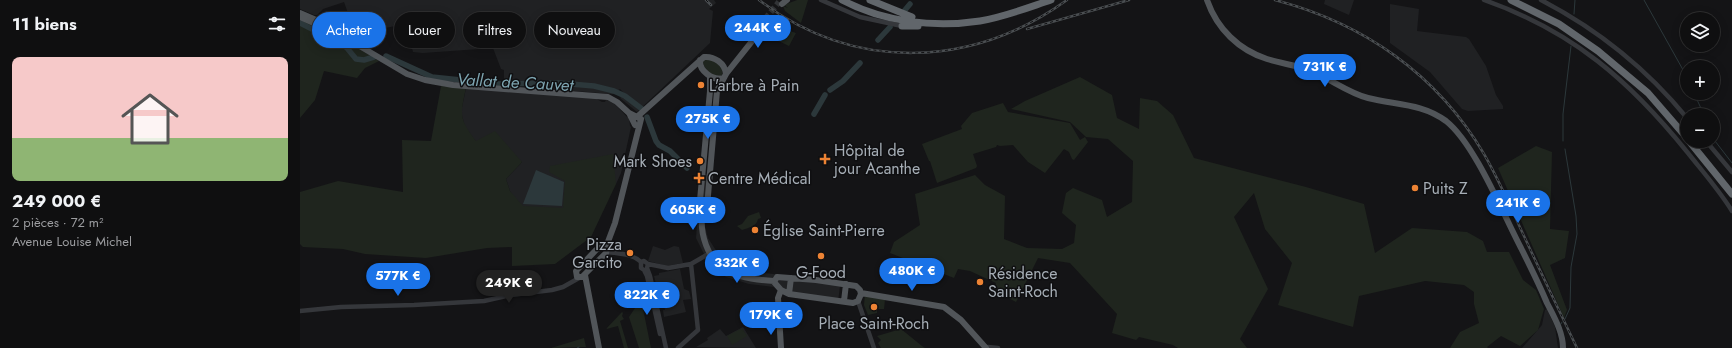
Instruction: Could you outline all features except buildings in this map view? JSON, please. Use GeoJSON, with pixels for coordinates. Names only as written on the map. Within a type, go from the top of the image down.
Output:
{"type":"FeatureCollection","features":[{"type":"Feature","properties":{"kind":"highway"},"geometry":{"type":"LineString","coordinates":[[842,0],[860,8],[893,18],[926,23],[954,23]]}},
{"type":"Feature","properties":{"kind":"highway"},"geometry":{"type":"LineString","coordinates":[[852,0],[880,10],[912,17],[942,19],[969,18],[998,12],[1037,0]]}},
{"type":"Feature","properties":{"kind":"highway"},"geometry":{"type":"LineString","coordinates":[[870,0],[912,17]]}},
{"type":"Feature","properties":{"kind":"highway"},"geometry":{"type":"LineString","coordinates":[[902,26],[940,26],[981,20],[1003,16],[1051,0]]}},
{"type":"Feature","properties":{"kind":"highway"},"geometry":{"type":"LineString","coordinates":[[1511,0],[1559,24],[1598,51],[1648,93],[1680,130]]}},
{"type":"Feature","properties":{"kind":"highway"},"geometry":{"type":"LineString","coordinates":[[1520,0],[1576,30],[1606,50],[1652,91],[1680,124]]}},
{"type":"Feature","properties":{"kind":"highway"},"geometry":{"type":"LineString","coordinates":[[1695,148],[1732,194]]}},
{"type":"Feature","properties":{"kind":"highway"},"geometry":{"type":"LineString","coordinates":[[1701,148],[1732,186]]}},
{"type":"Feature","properties":{"kind":"main road"},"geometry":{"type":"LineString","coordinates":[[783,1],[790,0]]}},
{"type":"Feature","properties":{"kind":"main road"},"geometry":{"type":"LineString","coordinates":[[1207,0],[1221,27],[1229,37],[1244,49],[1268,59],[1309,70],[1361,96],[1418,107],[1436,115],[1451,126],[1471,152],[1512,239],[1548,304],[1561,333],[1563,348]]}},
{"type":"Feature","properties":{"kind":"main road"},"geometry":{"type":"LineString","coordinates":[[300,13],[312,18]]}},
{"type":"Feature","properties":{"kind":"main road"},"geometry":{"type":"LineString","coordinates":[[300,17],[312,22]]}},
{"type":"Feature","properties":{"kind":"main road"},"geometry":{"type":"LineString","coordinates":[[724,67],[730,63],[767,20],[724,76],[717,91],[700,202],[703,235],[712,256],[725,270],[735,274],[774,281],[781,290],[789,294],[853,303],[858,302],[861,294]]}},
{"type":"Feature","properties":{"kind":"main road"},"geometry":{"type":"LineString","coordinates":[[365,48],[408,74],[425,80],[453,85],[608,97],[617,102],[637,120]]}},
{"type":"Feature","properties":{"kind":"main road"},"geometry":{"type":"LineString","coordinates":[[580,276],[607,249],[615,223],[637,120],[692,71],[704,57],[712,57],[718,60],[724,67],[724,76]]}},
{"type":"Feature","properties":{"kind":"main road"},"geometry":{"type":"LineString","coordinates":[[700,63],[710,76],[717,79],[724,76]]}},
{"type":"Feature","properties":{"kind":"main road"},"geometry":{"type":"LineString","coordinates":[[702,214],[706,211],[707,202],[710,76]]}},
{"type":"Feature","properties":{"kind":"main road"},"geometry":{"type":"LineString","coordinates":[[598,348],[580,276],[596,250],[607,249]]}},
{"type":"Feature","properties":{"kind":"main road"},"geometry":{"type":"LineString","coordinates":[[774,281],[777,278],[791,278],[846,284],[856,286],[861,294],[931,304],[948,310],[966,325],[988,348]]}},
{"type":"Feature","properties":{"kind":"main road"},"geometry":{"type":"LineString","coordinates":[[789,294],[791,278]]}},
{"type":"Feature","properties":{"kind":"main road"},"geometry":{"type":"LineString","coordinates":[[844,301],[846,284]]}},
{"type":"Feature","properties":{"kind":"main road"},"geometry":{"type":"LineString","coordinates":[[781,290],[778,298],[782,348]]}},
{"type":"Feature","properties":{"kind":"main road"},"geometry":{"type":"LineString","coordinates":[[1554,318],[1559,336],[1560,348]]}},
{"type":"Feature","properties":{"kind":"street"},"geometry":{"type":"LineString","coordinates":[[821,0],[860,17],[902,26]]}},
{"type":"Feature","properties":{"kind":"street"},"geometry":{"type":"LineString","coordinates":[[1484,0],[1517,12],[1549,29],[1578,47],[1628,85],[1704,172],[1732,211]]}},
{"type":"Feature","properties":{"kind":"street"},"geometry":{"type":"LineString","coordinates":[[1541,0],[1580,22],[1622,52],[1650,77],[1680,110]]}},
{"type":"Feature","properties":{"kind":"street"},"geometry":{"type":"LineString","coordinates":[[1712,148],[1732,172]]}},
{"type":"Feature","properties":{"kind":"street"},"geometry":{"type":"LineString","coordinates":[[607,249],[641,262],[646,261],[646,267],[650,276],[665,348]]}},
{"type":"Feature","properties":{"kind":"street"},"geometry":{"type":"LineString","coordinates":[[646,267],[668,268],[692,264],[712,256]]}},
{"type":"Feature","properties":{"kind":"street"},"geometry":{"type":"LineString","coordinates":[[678,348],[698,330],[692,264]]}},
{"type":"Feature","properties":{"kind":"street"},"geometry":{"type":"LineString","coordinates":[[300,311],[370,306],[472,302],[511,295],[546,292],[563,287],[580,276]]}},
{"type":"Feature","properties":{"kind":"street"},"geometry":{"type":"LineString","coordinates":[[858,302],[874,348]]}},
{"type":"Feature","properties":{"kind":"street"},"geometry":{"type":"LineString","coordinates":[[988,348],[998,348]]}},
{"type":"Feature","properties":{"kind":"shaded area"},"geometry":{"type":"Polygon","coordinates":[[[300,0],[714,0],[716,3],[709,9],[713,11],[710,43],[637,112],[620,98],[624,93],[620,89],[614,94],[611,94],[539,88],[537,82],[504,81],[504,70],[501,69],[493,48],[423,53],[413,52],[412,48],[455,48],[455,12],[394,12],[394,26],[386,28],[386,12],[348,12],[344,2],[323,9],[320,12],[312,12],[312,14],[300,9],[300,0]]]}},
{"type":"Feature","properties":{"kind":"shaded area"},"geometry":{"type":"Polygon","coordinates":[[[797,0],[808,0],[801,23],[785,11],[783,6],[788,8],[784,5],[797,0]]]}},
{"type":"Feature","properties":{"kind":"shaded area"},"geometry":{"type":"Polygon","coordinates":[[[1325,0],[1354,0],[1349,15],[1324,4],[1325,0]]]}},
{"type":"Feature","properties":{"kind":"shaded area"},"geometry":{"type":"Polygon","coordinates":[[[1390,4],[1419,9],[1417,31],[1466,37],[1469,39],[1486,66],[1496,95],[1503,106],[1503,109],[1468,111],[1462,109],[1430,72],[1390,43],[1390,4]]]}},
{"type":"Feature","properties":{"kind":"shaded area"},"geometry":{"type":"Polygon","coordinates":[[[300,20],[312,25],[312,48],[358,48],[379,61],[365,68],[357,78],[324,71],[315,100],[300,118],[300,20]]]}},
{"type":"Feature","properties":{"kind":"shaded area"},"geometry":{"type":"Polygon","coordinates":[[[770,22],[789,31],[789,33],[790,31],[796,33],[789,46],[762,33],[770,22]]]}},
{"type":"Feature","properties":{"kind":"shaded area"},"geometry":{"type":"Polygon","coordinates":[[[706,58],[720,66],[722,75],[716,76],[706,69],[703,59],[706,58]]]}},
{"type":"Feature","properties":{"kind":"shaded area"},"geometry":{"type":"Polygon","coordinates":[[[1080,77],[1112,95],[1117,118],[1139,129],[1140,98],[1157,101],[1173,115],[1194,158],[1306,187],[1364,204],[1375,253],[1412,228],[1467,232],[1483,241],[1487,252],[1509,252],[1523,280],[1536,290],[1544,309],[1538,330],[1520,346],[1501,336],[1487,347],[1488,348],[1450,348],[1460,332],[1479,323],[1474,304],[1474,292],[1464,285],[1425,281],[1359,296],[1353,327],[1278,305],[1292,263],[1265,229],[1254,193],[1234,217],[1268,289],[1240,339],[1247,348],[1178,348],[1173,345],[1139,337],[1136,340],[1112,333],[1117,314],[1070,263],[1038,258],[1016,302],[993,290],[996,283],[970,271],[958,269],[954,278],[890,253],[894,242],[920,225],[915,194],[975,175],[985,185],[1005,196],[1004,239],[1027,248],[1062,249],[1074,243],[1076,225],[1062,213],[1066,193],[1073,188],[1102,200],[1107,217],[1132,202],[1133,161],[1108,139],[1086,137],[1070,122],[1011,109],[1025,101],[1080,77]]]}},
{"type":"Feature","properties":{"kind":"shaded area"},"geometry":{"type":"Polygon","coordinates":[[[441,86],[466,88],[462,116],[466,127],[476,141],[495,131],[522,162],[506,179],[510,191],[523,206],[563,208],[565,181],[549,172],[550,166],[613,154],[616,184],[591,237],[555,264],[512,266],[512,247],[487,248],[426,258],[365,254],[343,249],[303,247],[300,244],[300,192],[338,181],[403,192],[402,140],[431,141],[441,86]]]}},
{"type":"Feature","properties":{"kind":"shaded area"},"geometry":{"type":"Polygon","coordinates":[[[466,88],[595,98],[602,102],[605,102],[606,100],[612,101],[627,117],[629,117],[631,127],[621,173],[616,184],[601,187],[533,233],[510,191],[506,179],[522,162],[476,142],[465,127],[461,112],[466,88]]]}},
{"type":"Feature","properties":{"kind":"shaded area"},"geometry":{"type":"Polygon","coordinates":[[[1003,103],[1008,112],[1070,123],[1080,140],[1085,137],[1088,142],[1074,160],[1069,152],[1064,149],[1045,173],[1028,162],[1013,145],[997,145],[996,147],[973,154],[977,166],[976,168],[937,183],[930,161],[922,144],[962,129],[961,126],[972,113],[1003,103]]]}},
{"type":"Feature","properties":{"kind":"shaded area"},"geometry":{"type":"Polygon","coordinates":[[[1536,146],[1552,152],[1550,229],[1569,231],[1565,258],[1550,265],[1567,310],[1564,318],[1498,168],[1536,146]]]}},
{"type":"Feature","properties":{"kind":"shaded area"},"geometry":{"type":"Polygon","coordinates":[[[536,170],[564,182],[562,206],[523,204],[536,170]]]}},
{"type":"Feature","properties":{"kind":"shaded area"},"geometry":{"type":"Polygon","coordinates":[[[701,173],[710,175],[708,212],[704,223],[708,238],[717,252],[729,264],[747,271],[792,276],[840,286],[838,302],[784,294],[774,287],[749,284],[726,277],[709,264],[696,238],[701,173]]]}},
{"type":"Feature","properties":{"kind":"shaded area"},"geometry":{"type":"Polygon","coordinates":[[[759,212],[761,218],[758,219],[754,225],[742,230],[737,226],[742,224],[748,216],[759,212]]]}},
{"type":"Feature","properties":{"kind":"shaded area"},"geometry":{"type":"Polygon","coordinates":[[[653,246],[665,250],[674,246],[679,247],[683,263],[667,266],[648,261],[653,246]]]}},
{"type":"Feature","properties":{"kind":"shaded area"},"geometry":{"type":"Polygon","coordinates":[[[680,269],[684,289],[689,291],[691,299],[683,300],[686,312],[664,317],[663,310],[665,310],[664,306],[662,307],[654,276],[659,275],[659,273],[680,269]]]}},
{"type":"Feature","properties":{"kind":"shaded area","name":"Place Saint-Roch"},"geometry":{"type":"Polygon","coordinates":[[[865,295],[885,299],[884,309],[877,309],[877,313],[868,315],[864,305],[865,295]]]}},
{"type":"Feature","properties":{"kind":"shaded area"},"geometry":{"type":"Polygon","coordinates":[[[641,299],[651,348],[639,348],[629,317],[641,299]]]}},
{"type":"Feature","properties":{"kind":"shaded area"},"geometry":{"type":"Polygon","coordinates":[[[1547,309],[1555,327],[1558,348],[1522,348],[1542,325],[1545,310],[1547,309]]]}},
{"type":"Feature","properties":{"kind":"shaded area"},"geometry":{"type":"Polygon","coordinates":[[[622,312],[624,319],[620,321],[628,348],[624,348],[618,326],[606,329],[622,312]]]}},
{"type":"Feature","properties":{"kind":"shaded area"},"geometry":{"type":"Polygon","coordinates":[[[743,327],[756,348],[696,347],[708,340],[707,338],[720,329],[726,336],[743,327]]]}},
{"type":"Feature","properties":{"kind":"shaded area"},"geometry":{"type":"Polygon","coordinates":[[[742,328],[747,336],[732,345],[727,336],[742,328]]]}},
{"type":"Feature","properties":{"kind":"shaded area"},"geometry":{"type":"Polygon","coordinates":[[[901,329],[925,348],[881,348],[878,343],[881,340],[877,336],[901,329]]]}},
{"type":"Feature","properties":{"kind":"shaded area"},"geometry":{"type":"Polygon","coordinates":[[[584,338],[586,347],[551,348],[584,338]]]}},
{"type":"Feature","properties":{"kind":"waterway"},"geometry":{"type":"LineString","coordinates":[[1574,14],[1575,0]]}},
{"type":"Feature","properties":{"kind":"waterway"},"geometry":{"type":"LineString","coordinates":[[1644,0],[1680,64]]}},
{"type":"Feature","properties":{"kind":"waterway","name":"Vallat de Cauvet"},"geometry":{"type":"LineString","coordinates":[[905,10],[910,4]]}},
{"type":"Feature","properties":{"kind":"waterway","name":"Vallat de Cauvet"},"geometry":{"type":"LineString","coordinates":[[300,23],[347,48],[356,59],[364,60],[374,57]]}},
{"type":"Feature","properties":{"kind":"waterway","name":"Vallat de Cauvet"},"geometry":{"type":"LineString","coordinates":[[878,40],[890,27]]}},
{"type":"Feature","properties":{"kind":"waterway"},"geometry":{"type":"LineString","coordinates":[[1563,141],[1563,114],[1571,46]]}},
{"type":"Feature","properties":{"kind":"waterway","name":"Vallat de Cauvet"},"geometry":{"type":"LineString","coordinates":[[386,56],[432,77],[500,84],[559,83],[594,86],[614,91],[625,96],[642,109]]}},
{"type":"Feature","properties":{"kind":"waterway","name":"Vallat de Cauvet"},"geometry":{"type":"LineString","coordinates":[[830,90],[843,81],[860,63]]}},
{"type":"Feature","properties":{"kind":"waterway","name":"Vallat de Cauvet"},"geometry":{"type":"LineString","coordinates":[[814,114],[825,95]]}},
{"type":"Feature","properties":{"kind":"waterway"},"geometry":{"type":"LineString","coordinates":[[1697,100],[1701,108]]}},
{"type":"Feature","properties":{"kind":"waterway","name":"Vallat de Cauvet"},"geometry":{"type":"LineString","coordinates":[[647,117],[659,145],[670,151],[687,168]]}},
{"type":"Feature","properties":{"kind":"waterway"},"geometry":{"type":"LineString","coordinates":[[1720,147],[1732,163]]}},
{"type":"Feature","properties":{"kind":"waterway"},"geometry":{"type":"LineString","coordinates":[[1565,149],[1576,216],[1577,234],[1571,267],[1570,308],[1565,319]]}},
{"type":"Feature","properties":{"kind":"tunnel"},"geometry":{"type":"LineString","coordinates":[[765,19],[779,2]]}},
{"type":"Feature","properties":{"kind":"railway"},"geometry":{"type":"LineString","coordinates":[[706,0],[711,5]]}},
{"type":"Feature","properties":{"kind":"railway"},"geometry":{"type":"LineString","coordinates":[[759,0],[796,24],[834,40],[873,50],[913,53],[952,49],[992,39],[1030,23],[1067,0]]}},
{"type":"Feature","properties":{"kind":"railway"},"geometry":{"type":"LineString","coordinates":[[1027,29],[1129,0]]}},
{"type":"Feature","properties":{"kind":"railway"},"geometry":{"type":"LineString","coordinates":[[1275,0],[1307,10],[1338,23],[1367,38],[1395,56],[1420,76],[1444,99],[1465,125],[1484,154],[1505,194],[1577,348]]}},
{"type":"Feature","properties":{"kind":"place","name":"L'arbre à Pain"},"geometry":{"type":"Point","coordinates":[701,85]}},
{"type":"Feature","properties":{"kind":"place","name":"Hôpital de jour Acanthe"},"geometry":{"type":"Point","coordinates":[825,159]}},
{"type":"Feature","properties":{"kind":"place","name":"Mark Shoes"},"geometry":{"type":"Point","coordinates":[700,161]}},
{"type":"Feature","properties":{"kind":"place","name":"Centre Médical"},"geometry":{"type":"Point","coordinates":[699,178]}},
{"type":"Feature","properties":{"kind":"place","name":"Puits Z"},"geometry":{"type":"Point","coordinates":[1415,188]}},
{"type":"Feature","properties":{"kind":"place","name":"Église Saint-Pierre"},"geometry":{"type":"Point","coordinates":[755,230]}},
{"type":"Feature","properties":{"kind":"place","name":"Pizza Garcito"},"geometry":{"type":"Point","coordinates":[630,253]}},
{"type":"Feature","properties":{"kind":"place","name":"G-Food"},"geometry":{"type":"Point","coordinates":[821,256]}},
{"type":"Feature","properties":{"kind":"place","name":"Résidence Saint-Roch"},"geometry":{"type":"Point","coordinates":[980,282]}},
{"type":"Feature","properties":{"kind":"place","name":"Place Saint-Roch"},"geometry":{"type":"Point","coordinates":[874,307]}}]}
